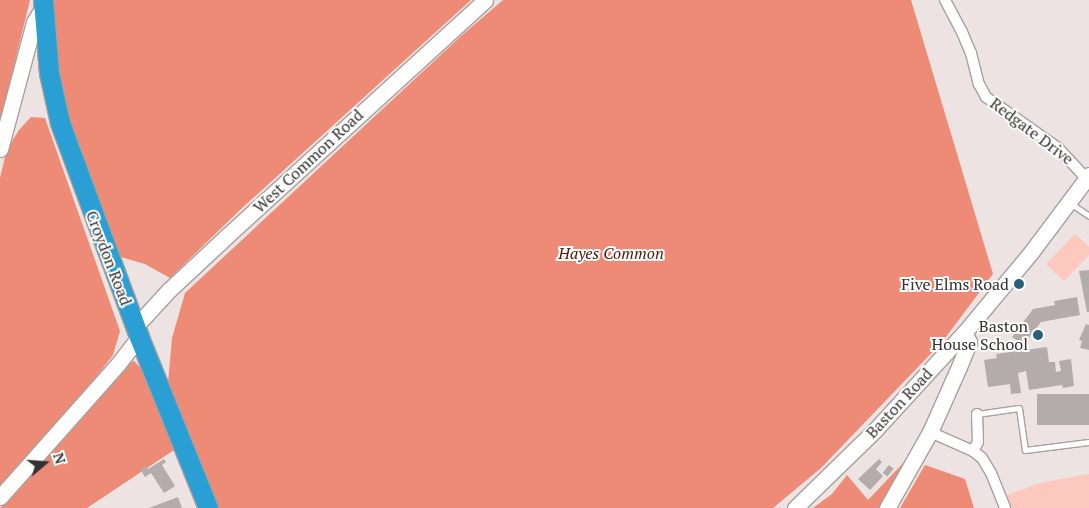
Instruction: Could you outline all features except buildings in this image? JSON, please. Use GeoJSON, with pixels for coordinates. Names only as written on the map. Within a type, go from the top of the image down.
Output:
{"type":"FeatureCollection","features":[{"type":"Feature","properties":{"kind":"highway","name":"Croydon Road"},"geometry":{"type":"LineString","coordinates":[[43,6],[49,73],[60,123],[137,332],[208,508]]}},
{"type":"Feature","properties":{"kind":"street","name":"West Common Road"},"geometry":{"type":"LineString","coordinates":[[0,497],[118,364],[137,332],[170,290],[485,0]]}},
{"type":"Feature","properties":{"kind":"street","name":"Redgate Drive"},"geometry":{"type":"LineString","coordinates":[[945,0],[965,39],[979,84],[986,98],[1058,148],[1088,177]]}},
{"type":"Feature","properties":{"kind":"street"},"geometry":{"type":"LineString","coordinates":[[0,149],[34,22],[43,6]]}},
{"type":"Feature","properties":{"kind":"street","name":"Baston Road"},"geometry":{"type":"LineString","coordinates":[[795,508],[861,444],[964,333],[1032,251],[1088,177]]}},
{"type":"Feature","properties":{"kind":"street"},"geometry":{"type":"LineString","coordinates":[[888,508],[930,432],[969,342],[964,333]]}},
{"type":"Feature","properties":{"kind":"street"},"geometry":{"type":"LineString","coordinates":[[974,452],[978,442],[978,414]]}},
{"type":"Feature","properties":{"kind":"street"},"geometry":{"type":"LineString","coordinates":[[930,432],[974,452],[982,458],[991,473],[1005,508]]}},
{"type":"Feature","properties":{"kind":"lane"},"geometry":{"type":"LineString","coordinates":[[1068,202],[1089,216]]}},
{"type":"Feature","properties":{"kind":"lane"},"geometry":{"type":"LineString","coordinates":[[978,414],[1019,408],[1025,450],[1089,442]]}},
{"type":"Feature","properties":{"kind":"shaded area"},"geometry":{"type":"Polygon","coordinates":[[[1075,234],[1089,247],[1089,255],[1064,281],[1046,264],[1075,234]]]}},
{"type":"Feature","properties":{"kind":"shaded area"},"geometry":{"type":"Polygon","coordinates":[[[1089,474],[1089,508],[1006,508],[1002,497],[1040,483],[1089,474]]]}},
{"type":"Feature","properties":{"kind":"green space"},"geometry":{"type":"Polygon","coordinates":[[[0,0],[30,0],[0,123],[0,0]]]}},
{"type":"Feature","properties":{"kind":"green space"},"geometry":{"type":"Polygon","coordinates":[[[53,0],[471,0],[241,209],[170,278],[145,264],[117,256],[66,113],[56,64],[53,0]]]}},
{"type":"Feature","properties":{"kind":"green space","name":"Hayes Common"},"geometry":{"type":"Polygon","coordinates":[[[503,0],[911,0],[993,274],[943,341],[821,468],[773,508],[217,508],[168,383],[172,338],[185,293],[461,36],[503,0]]]}},
{"type":"Feature","properties":{"kind":"green space"},"geometry":{"type":"Polygon","coordinates":[[[31,117],[45,118],[120,331],[113,355],[76,403],[0,486],[0,178],[7,149],[19,130],[31,117]]]}},
{"type":"Feature","properties":{"kind":"green space"},"geometry":{"type":"Polygon","coordinates":[[[134,361],[142,369],[174,450],[87,508],[0,508],[121,366],[134,361]]]}},
{"type":"Feature","properties":{"kind":"green space"},"geometry":{"type":"Polygon","coordinates":[[[906,460],[881,508],[813,508],[832,494],[847,475],[868,500],[906,460]]]}},
{"type":"Feature","properties":{"kind":"green space"},"geometry":{"type":"Polygon","coordinates":[[[925,465],[965,479],[974,508],[900,508],[925,465]]]}},
{"type":"Feature","properties":{"kind":"place","name":"Five Elms Road"},"geometry":{"type":"Point","coordinates":[1019,284]}},
{"type":"Feature","properties":{"kind":"place","name":"Baston House School"},"geometry":{"type":"Point","coordinates":[1038,335]}}]}
